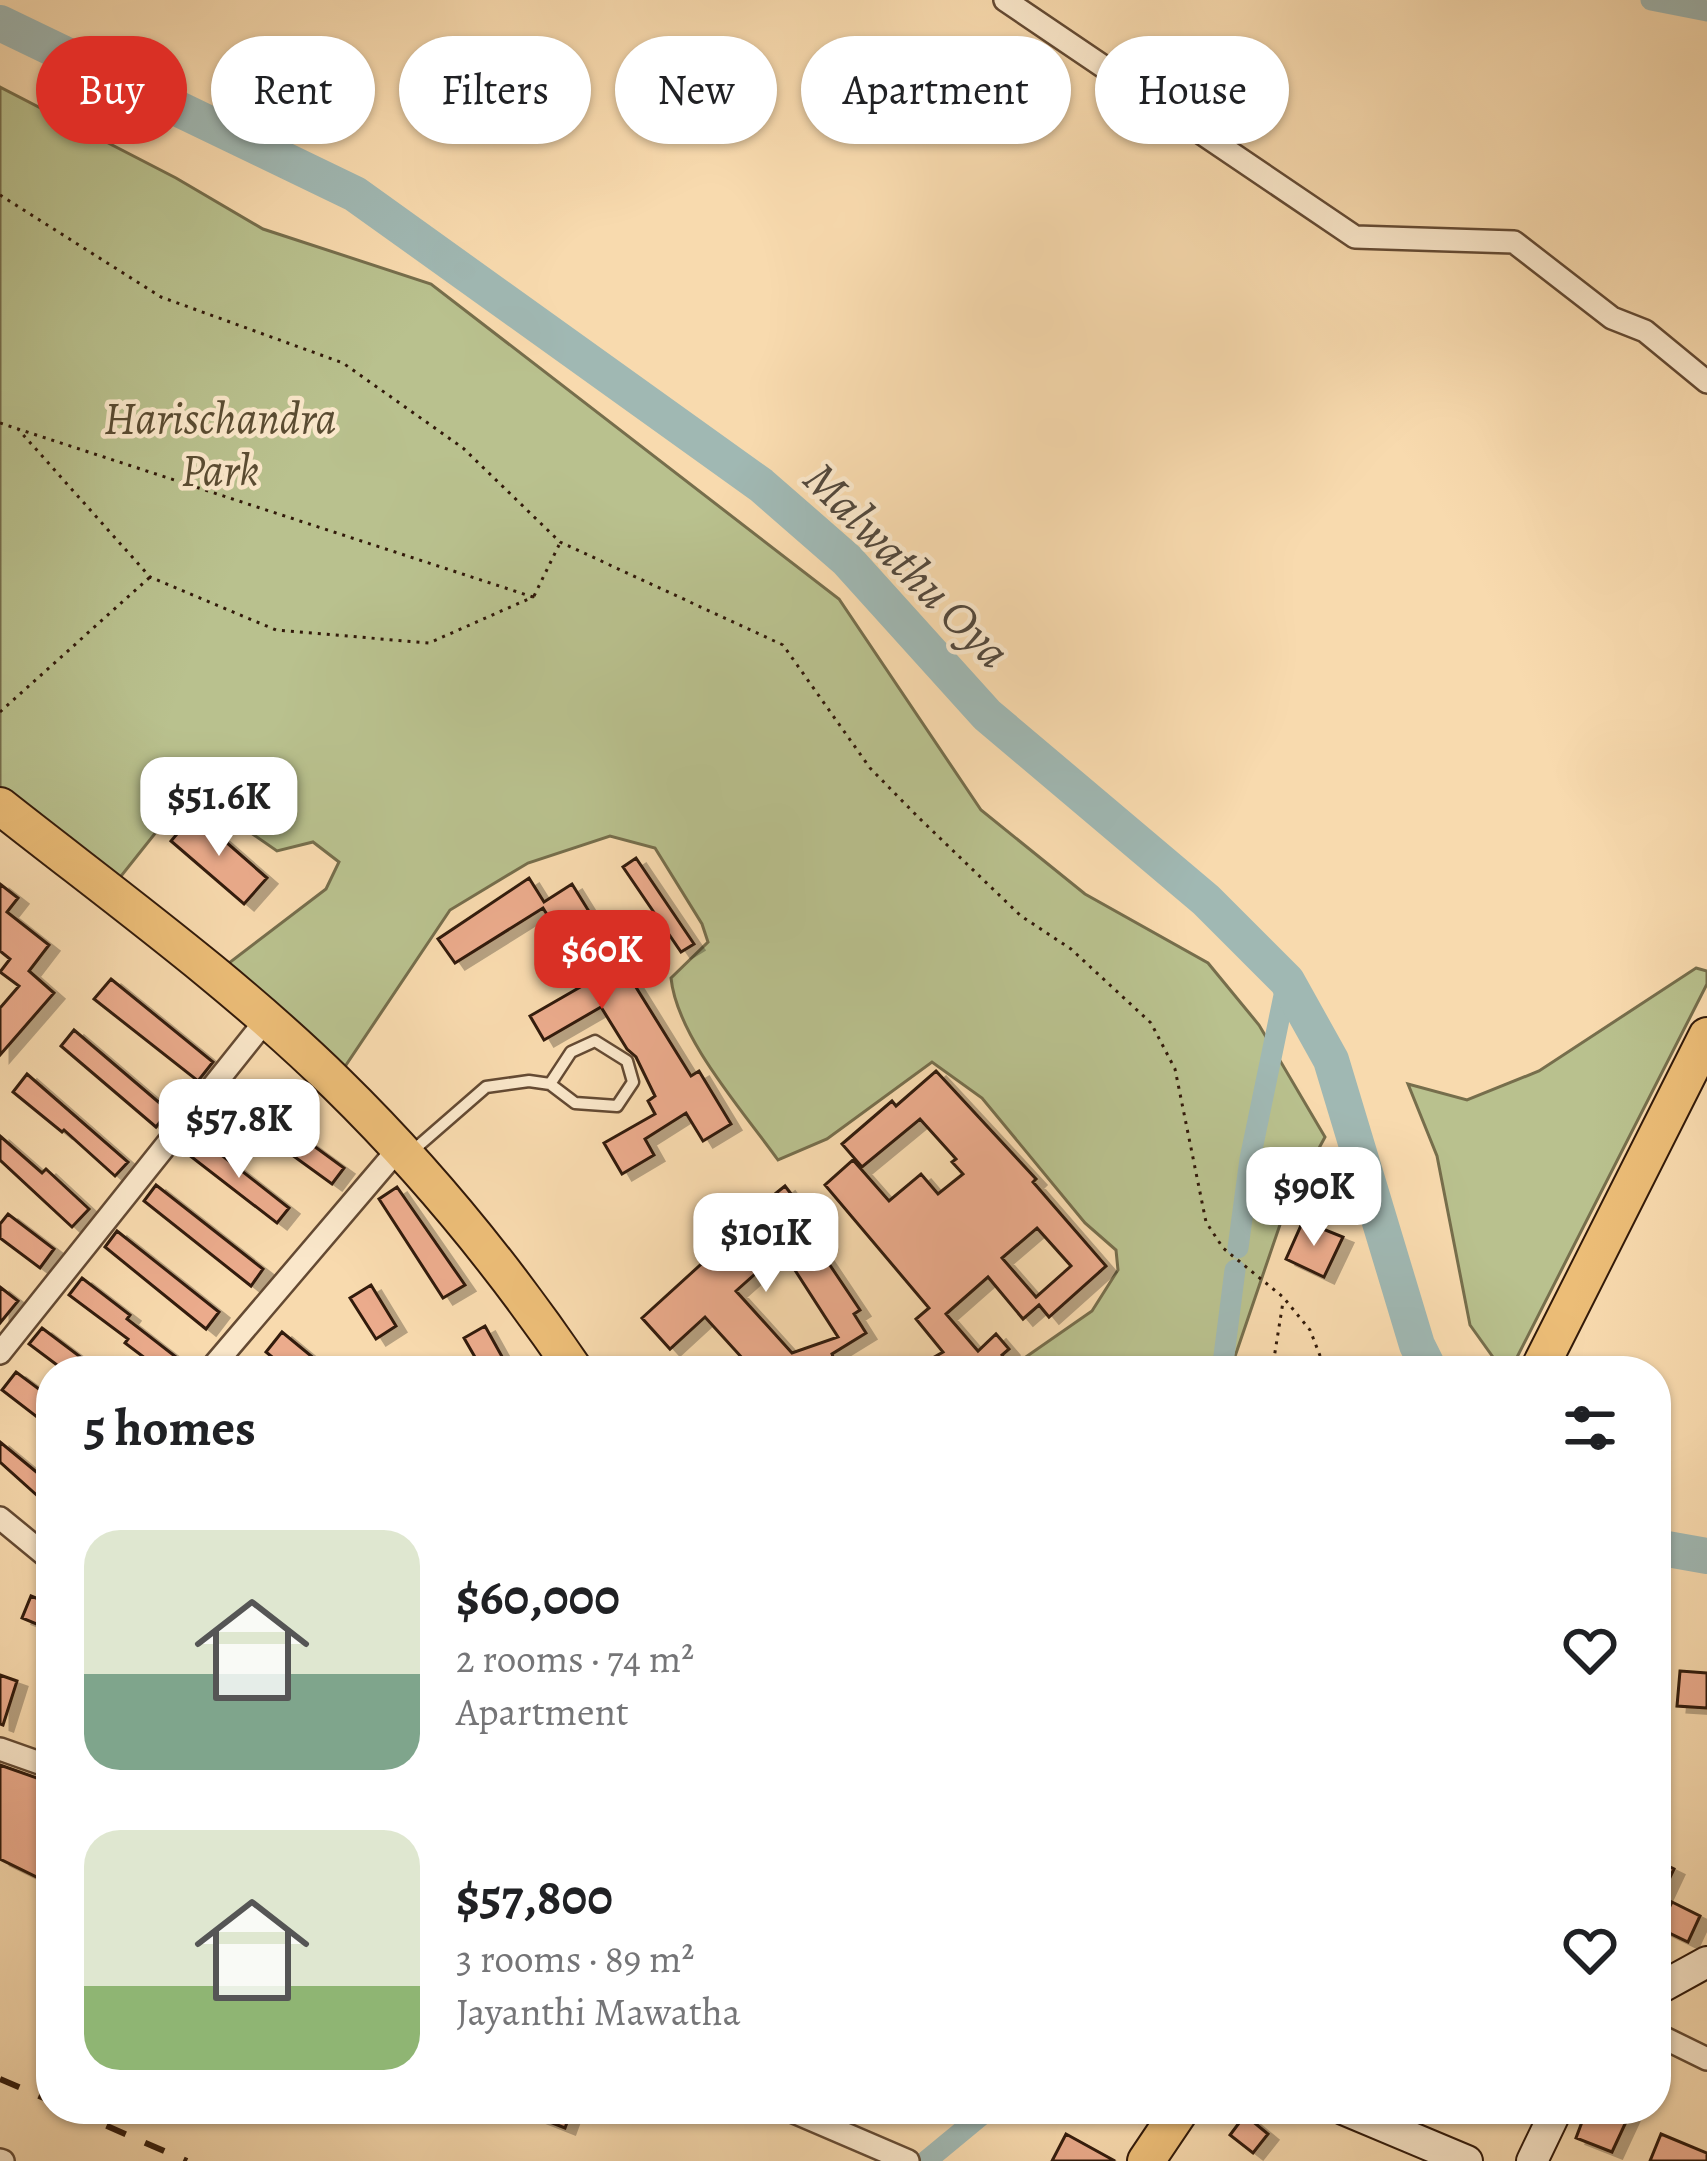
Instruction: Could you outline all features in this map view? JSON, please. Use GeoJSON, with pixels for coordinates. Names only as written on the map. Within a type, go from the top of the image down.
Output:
{"type":"FeatureCollection","features":[{"type":"Feature","properties":{"kind":"main road"},"geometry":{"type":"LineString","coordinates":[[0,806],[216,975],[404,1152],[525,1298],[565,1356]]}},
{"type":"Feature","properties":{"kind":"main road"},"geometry":{"type":"LineString","coordinates":[[1546,1356],[1707,1036]]}},
{"type":"Feature","properties":{"kind":"main road"},"geometry":{"type":"LineString","coordinates":[[1671,1982],[1707,1962]]}},
{"type":"Feature","properties":{"kind":"main road"},"geometry":{"type":"LineString","coordinates":[[1147,2158],[1153,2124]]}},
{"type":"Feature","properties":{"kind":"main road"},"geometry":{"type":"LineString","coordinates":[[1147,2158],[1171,2124]]}},
{"type":"Feature","properties":{"kind":"main road"},"geometry":{"type":"LineString","coordinates":[[1379,2124],[1467,2161]]}},
{"type":"Feature","properties":{"kind":"main road"},"geometry":{"type":"LineString","coordinates":[[1532,2161],[1550,2124]]}},
{"type":"Feature","properties":{"kind":"street"},"geometry":{"type":"LineString","coordinates":[[1005,0],[1355,237],[1514,242],[1612,318],[1645,331],[1707,382]]}},
{"type":"Feature","properties":{"kind":"street"},"geometry":{"type":"LineString","coordinates":[[0,1353],[266,1020]]}},
{"type":"Feature","properties":{"kind":"street"},"geometry":{"type":"LineString","coordinates":[[222,1356],[404,1152]]}},
{"type":"Feature","properties":{"kind":"street"},"geometry":{"type":"LineString","coordinates":[[0,1518],[36,1548]]}},
{"type":"Feature","properties":{"kind":"street"},"geometry":{"type":"LineString","coordinates":[[0,1749],[36,1762]]}},
{"type":"Feature","properties":{"kind":"street"},"geometry":{"type":"LineString","coordinates":[[1671,2042],[1707,2059]]}},
{"type":"Feature","properties":{"kind":"street"},"geometry":{"type":"LineString","coordinates":[[822,2124],[908,2161]]}},
{"type":"Feature","properties":{"kind":"lane"},"geometry":{"type":"LineString","coordinates":[[404,1152],[486,1088],[550,1084],[575,1102],[616,1106],[633,1082],[627,1061],[595,1041],[572,1052],[550,1084]]}},
{"type":"Feature","properties":{"kind":"path"},"geometry":{"type":"LineString","coordinates":[[0,195],[160,297],[343,363],[463,448],[560,542],[783,644],[871,768],[919,818],[1021,916],[1071,949],[1151,1023],[1175,1069],[1206,1222],[1223,1248],[1283,1298],[1310,1330],[1320,1356]]}},
{"type":"Feature","properties":{"kind":"path"},"geometry":{"type":"LineString","coordinates":[[0,423],[533,597]]}},
{"type":"Feature","properties":{"kind":"path"},"geometry":{"type":"LineString","coordinates":[[18,429],[150,577],[276,630],[429,643],[533,597],[560,542]]}},
{"type":"Feature","properties":{"kind":"path"},"geometry":{"type":"LineString","coordinates":[[0,712],[150,577]]}},
{"type":"Feature","properties":{"kind":"path"},"geometry":{"type":"LineString","coordinates":[[1274,1356],[1283,1298]]}},
{"type":"Feature","properties":{"kind":"green space","name":"Harischandra Park"},"geometry":{"type":"Polygon","coordinates":[[[0,87],[36,106],[36,144],[110,144],[263,229],[431,284],[839,599],[981,810],[1085,894],[1208,963],[1259,1025],[1325,1137],[1284,1213],[1235,1356],[1027,1356],[1092,1311],[1118,1270],[1116,1250],[1085,1223],[982,1098],[932,1062],[827,1139],[778,1160],[714,1073],[685,1024],[671,978],[708,942],[702,924],[655,848],[610,836],[528,863],[450,910],[342,1071],[225,966],[326,889],[339,862],[313,842],[277,851],[198,796],[180,802],[114,885],[0,796],[0,87]]]}},
{"type":"Feature","properties":{"kind":"green space"},"geometry":{"type":"Polygon","coordinates":[[[1696,968],[1707,971],[1707,984],[1518,1356],[1492,1356],[1470,1325],[1437,1156],[1408,1084],[1467,1100],[1539,1071],[1696,968]]]}},
{"type":"Feature","properties":{"kind":"building"},"geometry":{"type":"Polygon","coordinates":[[[194,814],[267,878],[244,904],[171,841],[194,814]]]}},
{"type":"Feature","properties":{"kind":"building"},"geometry":{"type":"Polygon","coordinates":[[[636,858],[694,944],[681,952],[623,867],[636,858]]]}},
{"type":"Feature","properties":{"kind":"building"},"geometry":{"type":"Polygon","coordinates":[[[529,878],[544,902],[572,884],[691,1076],[699,1071],[731,1124],[703,1141],[686,1113],[645,1139],[654,1155],[622,1174],[604,1143],[655,1114],[648,1101],[655,1096],[636,1057],[601,1007],[544,1040],[530,1016],[589,982],[543,908],[455,963],[438,939],[529,878]]]}},
{"type":"Feature","properties":{"kind":"building"},"geometry":{"type":"Polygon","coordinates":[[[0,884],[18,898],[7,912],[49,945],[29,971],[54,993],[0,1055],[0,1008],[19,986],[0,972],[10,959],[0,951],[0,884]]]}},
{"type":"Feature","properties":{"kind":"building"},"geometry":{"type":"Polygon","coordinates":[[[111,979],[213,1062],[198,1081],[94,999],[111,979]]]}},
{"type":"Feature","properties":{"kind":"building"},"geometry":{"type":"Polygon","coordinates":[[[74,1030],[169,1111],[156,1127],[61,1046],[74,1030]]]}},
{"type":"Feature","properties":{"kind":"building"},"geometry":{"type":"Polygon","coordinates":[[[936,1071],[1036,1179],[1033,1182],[1106,1266],[1049,1317],[1039,1305],[1023,1319],[988,1277],[946,1314],[978,1351],[996,1334],[1009,1349],[1003,1356],[936,1356],[943,1352],[916,1319],[929,1308],[825,1185],[853,1160],[889,1201],[921,1174],[938,1194],[963,1174],[952,1162],[956,1159],[920,1119],[862,1167],[842,1144],[892,1101],[896,1106],[936,1071]],[[1037,1228],[1002,1258],[1036,1297],[1071,1266],[1037,1228]]]}},
{"type":"Feature","properties":{"kind":"building"},"geometry":{"type":"Polygon","coordinates":[[[27,1074],[128,1162],[115,1176],[13,1092],[27,1074]]]}},
{"type":"Feature","properties":{"kind":"building"},"geometry":{"type":"Polygon","coordinates":[[[232,1086],[344,1168],[332,1184],[219,1102],[232,1086]]]}},
{"type":"Feature","properties":{"kind":"building"},"geometry":{"type":"Polygon","coordinates":[[[0,1136],[42,1173],[46,1169],[89,1209],[72,1227],[0,1160],[0,1136]]]}},
{"type":"Feature","properties":{"kind":"building"},"geometry":{"type":"Polygon","coordinates":[[[201,1139],[289,1208],[277,1223],[189,1155],[201,1139]]]}},
{"type":"Feature","properties":{"kind":"building"},"geometry":{"type":"Polygon","coordinates":[[[156,1185],[263,1269],[251,1286],[144,1201],[156,1185]]]}},
{"type":"Feature","properties":{"kind":"building"},"geometry":{"type":"Polygon","coordinates":[[[785,1186],[808,1216],[803,1225],[860,1310],[854,1314],[866,1333],[833,1356],[740,1356],[705,1317],[670,1349],[642,1318],[743,1226],[740,1222],[785,1186]],[[782,1250],[736,1291],[792,1353],[838,1337],[782,1250]]]}},
{"type":"Feature","properties":{"kind":"building"},"geometry":{"type":"Polygon","coordinates":[[[397,1187],[465,1285],[443,1298],[379,1199],[397,1187]]]}},
{"type":"Feature","properties":{"kind":"building"},"geometry":{"type":"Polygon","coordinates":[[[8,1214],[54,1249],[40,1268],[0,1238],[0,1224],[8,1214]]]}},
{"type":"Feature","properties":{"kind":"building"},"geometry":{"type":"Polygon","coordinates":[[[1303,1221],[1343,1237],[1324,1277],[1286,1259],[1303,1221]]]}},
{"type":"Feature","properties":{"kind":"building"},"geometry":{"type":"Polygon","coordinates":[[[117,1231],[219,1312],[206,1329],[105,1247],[117,1231]]]}},
{"type":"Feature","properties":{"kind":"building"},"geometry":{"type":"Polygon","coordinates":[[[82,1278],[175,1356],[142,1356],[125,1343],[128,1339],[69,1295],[82,1278]]]}},
{"type":"Feature","properties":{"kind":"building"},"geometry":{"type":"Polygon","coordinates":[[[371,1285],[396,1326],[376,1339],[350,1298],[371,1285]]]}},
{"type":"Feature","properties":{"kind":"building"},"geometry":{"type":"Polygon","coordinates":[[[0,1287],[18,1301],[0,1323],[0,1287]]]}},
{"type":"Feature","properties":{"kind":"building"},"geometry":{"type":"Polygon","coordinates":[[[485,1326],[502,1356],[474,1356],[464,1338],[485,1326]]]}},
{"type":"Feature","properties":{"kind":"building"},"geometry":{"type":"Polygon","coordinates":[[[42,1328],[79,1356],[45,1356],[29,1344],[42,1328]]]}},
{"type":"Feature","properties":{"kind":"building"},"geometry":{"type":"Polygon","coordinates":[[[282,1332],[311,1356],[271,1356],[266,1352],[282,1332]]]}},
{"type":"Feature","properties":{"kind":"building"},"geometry":{"type":"Polygon","coordinates":[[[16,1372],[36,1387],[36,1416],[2,1390],[16,1372]]]}},
{"type":"Feature","properties":{"kind":"building"},"geometry":{"type":"Polygon","coordinates":[[[0,1442],[36,1472],[36,1494],[0,1462],[0,1442]]]}},
{"type":"Feature","properties":{"kind":"building"},"geometry":{"type":"Polygon","coordinates":[[[31,1596],[36,1598],[36,1624],[22,1618],[31,1596]]]}},
{"type":"Feature","properties":{"kind":"building"},"geometry":{"type":"Polygon","coordinates":[[[1680,1671],[1707,1673],[1707,1708],[1677,1706],[1680,1671]]]}},
{"type":"Feature","properties":{"kind":"building"},"geometry":{"type":"Polygon","coordinates":[[[0,1675],[17,1681],[3,1725],[0,1724],[0,1675]]]}},
{"type":"Feature","properties":{"kind":"building"},"geometry":{"type":"Polygon","coordinates":[[[0,1765],[36,1778],[36,1877],[0,1859],[0,1765]]]}},
{"type":"Feature","properties":{"kind":"building"},"geometry":{"type":"Polygon","coordinates":[[[1671,1904],[1700,1916],[1688,1942],[1671,1934],[1671,1904]]]}},
{"type":"Feature","properties":{"kind":"building"},"geometry":{"type":"Polygon","coordinates":[[[1238,2124],[1256,2124],[1268,2134],[1253,2153],[1230,2135],[1238,2124]]]}},
{"type":"Feature","properties":{"kind":"building"},"geometry":{"type":"Polygon","coordinates":[[[1581,2124],[1625,2124],[1612,2152],[1576,2138],[1581,2124]]]}},
{"type":"Feature","properties":{"kind":"building"},"geometry":{"type":"Polygon","coordinates":[[[1066,2134],[1115,2161],[1052,2161],[1066,2134]]]}},
{"type":"Feature","properties":{"kind":"building"},"geometry":{"type":"Polygon","coordinates":[[[1661,2134],[1707,2153],[1707,2161],[1650,2161],[1661,2134]]]}},
{"type":"Feature","properties":{"kind":"waterway"},"geometry":{"type":"LineString","coordinates":[[1651,0],[1707,11]]}},
{"type":"Feature","properties":{"kind":"waterway","name":"Malwathu Oya"},"geometry":{"type":"LineString","coordinates":[[0,23],[355,194],[761,485],[847,560],[987,715],[1206,900],[1287,981],[1331,1060],[1422,1356]]}},
{"type":"Feature","properties":{"kind":"waterway"},"geometry":{"type":"LineString","coordinates":[[1238,1248],[1250,1159],[1287,981]]}},
{"type":"Feature","properties":{"kind":"waterway"},"geometry":{"type":"LineString","coordinates":[[1224,1356],[1235,1270]]}},
{"type":"Feature","properties":{"kind":"waterway","name":"Malwathu Oya"},"geometry":{"type":"LineString","coordinates":[[1671,1550],[1707,1556]]}},
{"type":"Feature","properties":{"kind":"waterway"},"geometry":{"type":"LineString","coordinates":[[926,2161],[971,2124]]}},
{"type":"Feature","properties":{"kind":"railway"},"geometry":{"type":"LineString","coordinates":[[0,2079],[36,2095]]}},
{"type":"Feature","properties":{"kind":"railway"},"geometry":{"type":"LineString","coordinates":[[102,2124],[187,2161]]}}]}
